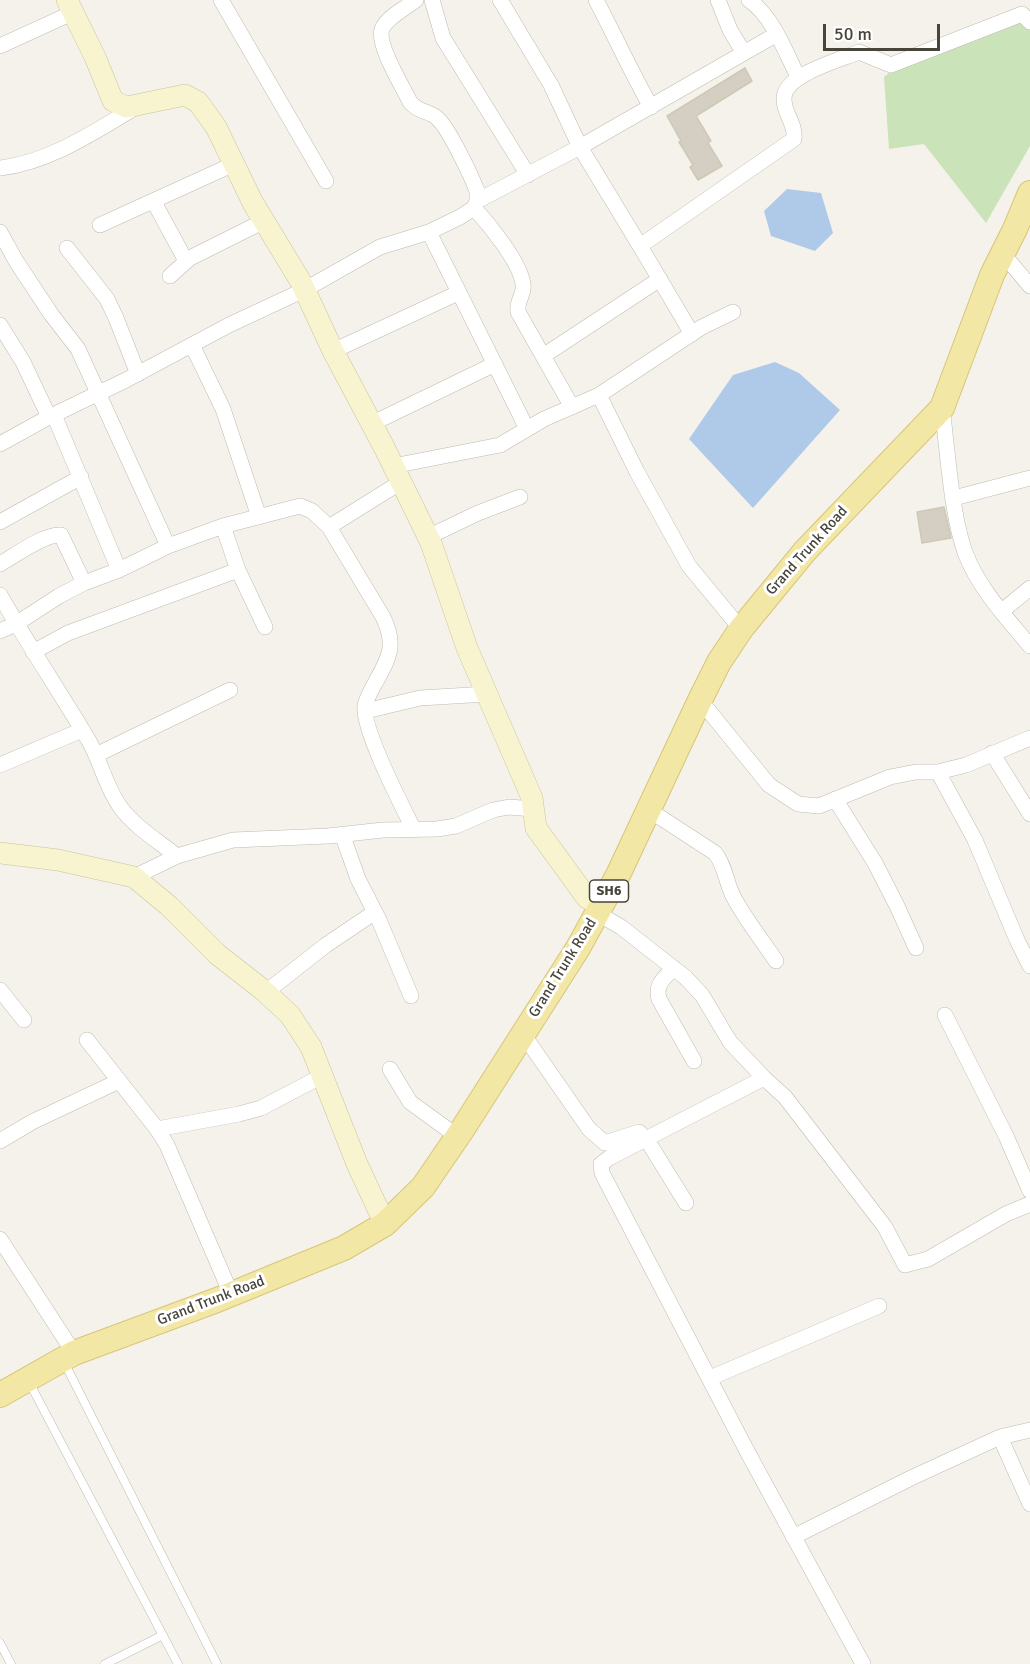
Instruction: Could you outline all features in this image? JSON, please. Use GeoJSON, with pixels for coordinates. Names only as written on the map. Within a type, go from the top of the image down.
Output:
{"type":"FeatureCollection","features":[{"type":"Feature","properties":{"kind":"main road","name":"Grand Trunk Road"},"geometry":{"type":"LineString","coordinates":[[0,1395],[68,1356],[344,1248],[386,1224],[423,1187],[458,1137],[578,948],[618,875],[719,662],[741,629],[805,550],[942,408],[978,308],[1030,193]]}},
{"type":"Feature","properties":{"kind":"street"},"geometry":{"type":"LineString","coordinates":[[221,0],[326,181]]}},
{"type":"Feature","properties":{"kind":"street"},"geometry":{"type":"LineString","coordinates":[[416,0],[384,25],[380,33],[382,45],[410,102],[417,110],[434,115],[445,128],[472,179],[477,191],[476,205],[491,225],[524,285],[517,306],[518,312],[572,407]]}},
{"type":"Feature","properties":{"kind":"street"},"geometry":{"type":"LineString","coordinates":[[432,0],[444,38],[528,175]]}},
{"type":"Feature","properties":{"kind":"street"},"geometry":{"type":"LineString","coordinates":[[500,0],[551,85],[580,147],[692,334]]}},
{"type":"Feature","properties":{"kind":"street"},"geometry":{"type":"LineString","coordinates":[[596,0],[620,44],[626,62],[651,106]]}},
{"type":"Feature","properties":{"kind":"street"},"geometry":{"type":"LineString","coordinates":[[718,0],[730,30],[744,53]]}},
{"type":"Feature","properties":{"kind":"street"},"geometry":{"type":"LineString","coordinates":[[749,0],[761,10],[777,34],[798,77]]}},
{"type":"Feature","properties":{"kind":"street"},"geometry":{"type":"LineString","coordinates":[[0,46],[70,6],[113,101],[127,107],[186,95],[198,102],[216,127],[264,221],[304,290],[428,537],[467,648],[532,798],[536,828],[587,898],[599,910],[685,977],[702,996],[730,1042],[785,1097],[885,1227],[905,1264],[928,1259],[1006,1214],[1030,1204]]}},
{"type":"Feature","properties":{"kind":"street"},"geometry":{"type":"LineString","coordinates":[[640,246],[794,139],[795,130],[783,99],[786,88],[798,77],[859,52],[891,65],[1022,14],[1030,22]]}},
{"type":"Feature","properties":{"kind":"street"},"geometry":{"type":"LineString","coordinates":[[0,444],[304,290],[380,247],[429,232],[460,218],[476,205],[777,34]]}},
{"type":"Feature","properties":{"kind":"street"},"geometry":{"type":"LineString","coordinates":[[0,168],[18,166],[66,148],[139,106]]}},
{"type":"Feature","properties":{"kind":"street"},"geometry":{"type":"LineString","coordinates":[[100,225],[234,164]]}},
{"type":"Feature","properties":{"kind":"street"},"geometry":{"type":"LineString","coordinates":[[154,202],[186,261]]}},
{"type":"Feature","properties":{"kind":"street"},"geometry":{"type":"LineString","coordinates":[[170,276],[186,261],[264,221]]}},
{"type":"Feature","properties":{"kind":"street"},"geometry":{"type":"LineString","coordinates":[[0,232],[51,314],[78,349],[168,546]]}},
{"type":"Feature","properties":{"kind":"street"},"geometry":{"type":"LineString","coordinates":[[429,232],[527,429]]}},
{"type":"Feature","properties":{"kind":"street"},"geometry":{"type":"LineString","coordinates":[[67,248],[107,299],[138,374]]}},
{"type":"Feature","properties":{"kind":"street"},"geometry":{"type":"LineString","coordinates":[[1003,254],[1030,286]]}},
{"type":"Feature","properties":{"kind":"street"},"geometry":{"type":"LineString","coordinates":[[543,356],[660,279]]}},
{"type":"Feature","properties":{"kind":"street"},"geometry":{"type":"LineString","coordinates":[[333,351],[458,293]]}},
{"type":"Feature","properties":{"kind":"street"},"geometry":{"type":"LineString","coordinates":[[329,527],[397,474],[500,445],[527,429],[598,395],[692,334],[733,312]]}},
{"type":"Feature","properties":{"kind":"street"},"geometry":{"type":"LineString","coordinates":[[0,325],[52,416],[81,477],[119,570]]}},
{"type":"Feature","properties":{"kind":"street"},"geometry":{"type":"LineString","coordinates":[[192,345],[223,409],[259,517]]}},
{"type":"Feature","properties":{"kind":"street"},"geometry":{"type":"LineString","coordinates":[[372,424],[495,364]]}},
{"type":"Feature","properties":{"kind":"street"},"geometry":{"type":"LineString","coordinates":[[598,395],[689,566],[741,629]]}},
{"type":"Feature","properties":{"kind":"street"},"geometry":{"type":"LineString","coordinates":[[942,408],[954,498],[966,555],[985,590],[1030,646]]}},
{"type":"Feature","properties":{"kind":"street"},"geometry":{"type":"LineString","coordinates":[[0,522],[81,477]]}},
{"type":"Feature","properties":{"kind":"street"},"geometry":{"type":"LineString","coordinates":[[954,498],[1030,478]]}},
{"type":"Feature","properties":{"kind":"street"},"geometry":{"type":"LineString","coordinates":[[428,537],[478,513],[520,497]]}},
{"type":"Feature","properties":{"kind":"street"},"geometry":{"type":"LineString","coordinates":[[0,631],[16,624],[59,596],[168,546],[223,526],[300,506],[312,511],[329,527],[390,632],[392,644],[389,656],[369,694],[365,707],[371,736],[414,830]]}},
{"type":"Feature","properties":{"kind":"street"},"geometry":{"type":"LineString","coordinates":[[223,526],[238,570],[265,627]]}},
{"type":"Feature","properties":{"kind":"street"},"geometry":{"type":"LineString","coordinates":[[0,564],[37,543],[57,535],[61,536],[84,584]]}},
{"type":"Feature","properties":{"kind":"street"},"geometry":{"type":"LineString","coordinates":[[33,652],[68,633],[238,570]]}},
{"type":"Feature","properties":{"kind":"street"},"geometry":{"type":"LineString","coordinates":[[1002,611],[1030,588]]}},
{"type":"Feature","properties":{"kind":"street"},"geometry":{"type":"LineString","coordinates":[[0,595],[82,730],[121,808],[177,856]]}},
{"type":"Feature","properties":{"kind":"street"},"geometry":{"type":"LineString","coordinates":[[96,755],[230,690]]}},
{"type":"Feature","properties":{"kind":"street"},"geometry":{"type":"LineString","coordinates":[[366,711],[420,698],[487,694]]}},
{"type":"Feature","properties":{"kind":"street"},"geometry":{"type":"LineString","coordinates":[[700,700],[769,785],[798,804],[819,806],[890,777],[916,772],[938,772],[966,765],[1030,738]]}},
{"type":"Feature","properties":{"kind":"street"},"geometry":{"type":"LineString","coordinates":[[0,765],[82,730]]}},
{"type":"Feature","properties":{"kind":"street"},"geometry":{"type":"LineString","coordinates":[[992,753],[1030,814]]}},
{"type":"Feature","properties":{"kind":"street"},"geometry":{"type":"LineString","coordinates":[[938,772],[975,840],[1030,966]]}},
{"type":"Feature","properties":{"kind":"street"},"geometry":{"type":"LineString","coordinates":[[835,799],[875,863],[915,948]]}},
{"type":"Feature","properties":{"kind":"street"},"geometry":{"type":"LineString","coordinates":[[134,877],[177,856],[233,840],[383,830],[437,829],[456,826],[493,810],[509,807],[533,809]]}},
{"type":"Feature","properties":{"kind":"street"},"geometry":{"type":"LineString","coordinates":[[649,810],[715,853],[722,861],[726,882],[735,900],[776,961]]}},
{"type":"Feature","properties":{"kind":"street"},"geometry":{"type":"LineString","coordinates":[[342,834],[358,879],[394,952],[411,996]]}},
{"type":"Feature","properties":{"kind":"street"},"geometry":{"type":"LineString","coordinates":[[0,853],[58,860],[134,877],[169,906],[217,954],[266,992],[290,1015],[311,1047],[357,1164],[386,1224]]}},
{"type":"Feature","properties":{"kind":"street"},"geometry":{"type":"LineString","coordinates":[[266,992],[326,945],[375,912]]}},
{"type":"Feature","properties":{"kind":"street"},"geometry":{"type":"LineString","coordinates":[[674,968],[660,982],[657,990],[659,999],[694,1061]]}},
{"type":"Feature","properties":{"kind":"street"},"geometry":{"type":"LineString","coordinates":[[0,990],[24,1020]]}},
{"type":"Feature","properties":{"kind":"street"},"geometry":{"type":"LineString","coordinates":[[945,1015],[1006,1136],[1030,1191]]}},
{"type":"Feature","properties":{"kind":"street"},"geometry":{"type":"LineString","coordinates":[[523,1034],[599,1140],[605,1143],[639,1132],[647,1140],[686,1203]]}},
{"type":"Feature","properties":{"kind":"street"},"geometry":{"type":"LineString","coordinates":[[87,1040],[167,1145],[231,1294]]}},
{"type":"Feature","properties":{"kind":"street"},"geometry":{"type":"LineString","coordinates":[[390,1069],[410,1102],[458,1137]]}},
{"type":"Feature","properties":{"kind":"street"},"geometry":{"type":"LineString","coordinates":[[157,1129],[261,1108],[322,1076]]}},
{"type":"Feature","properties":{"kind":"street"},"geometry":{"type":"LineString","coordinates":[[764,1078],[601,1164],[603,1173],[710,1378],[862,1664]]}},
{"type":"Feature","properties":{"kind":"street"},"geometry":{"type":"LineString","coordinates":[[0,1141],[32,1122],[119,1081]]}},
{"type":"Feature","properties":{"kind":"street"},"geometry":{"type":"LineString","coordinates":[[0,1239],[68,1356]]}},
{"type":"Feature","properties":{"kind":"street"},"geometry":{"type":"LineString","coordinates":[[710,1378],[879,1306]]}},
{"type":"Feature","properties":{"kind":"street"},"geometry":{"type":"LineString","coordinates":[[793,1537],[913,1477],[1000,1437],[1030,1430]]}},
{"type":"Feature","properties":{"kind":"street"},"geometry":{"type":"LineString","coordinates":[[1000,1437],[1030,1504]]}},
{"type":"Feature","properties":{"kind":"lane"},"geometry":{"type":"LineString","coordinates":[[68,1356],[217,1664]]}},
{"type":"Feature","properties":{"kind":"lane"},"geometry":{"type":"LineString","coordinates":[[27,1379],[178,1664]]}},
{"type":"Feature","properties":{"kind":"lane"},"geometry":{"type":"LineString","coordinates":[[105,1664],[163,1635]]}},
{"type":"Feature","properties":{"kind":"lane"},"geometry":{"type":"LineString","coordinates":[[0,1643],[8,1663]]}},
{"type":"Feature","properties":{"kind":"green space"},"geometry":{"type":"Polygon","coordinates":[[[1015,16],[1030,28],[1030,146],[986,223],[924,144],[889,149],[884,77],[905,60],[1015,16]]]}},
{"type":"Feature","properties":{"kind":"water"},"geometry":{"type":"Polygon","coordinates":[[[787,189],[821,193],[833,233],[815,251],[771,236],[764,211],[787,189]]]}},
{"type":"Feature","properties":{"kind":"water"},"geometry":{"type":"Polygon","coordinates":[[[775,362],[799,373],[840,410],[753,508],[689,439],[733,375],[775,362]]]}},
{"type":"Feature","properties":{"kind":"building"},"geometry":{"type":"Polygon","coordinates":[[[745,68],[752,81],[696,116],[711,141],[708,143],[722,166],[698,180],[690,167],[693,165],[667,116],[745,68]]]}},
{"type":"Feature","properties":{"kind":"building"},"geometry":{"type":"Polygon","coordinates":[[[944,507],[951,538],[922,543],[917,512],[944,507]]]}}]}
